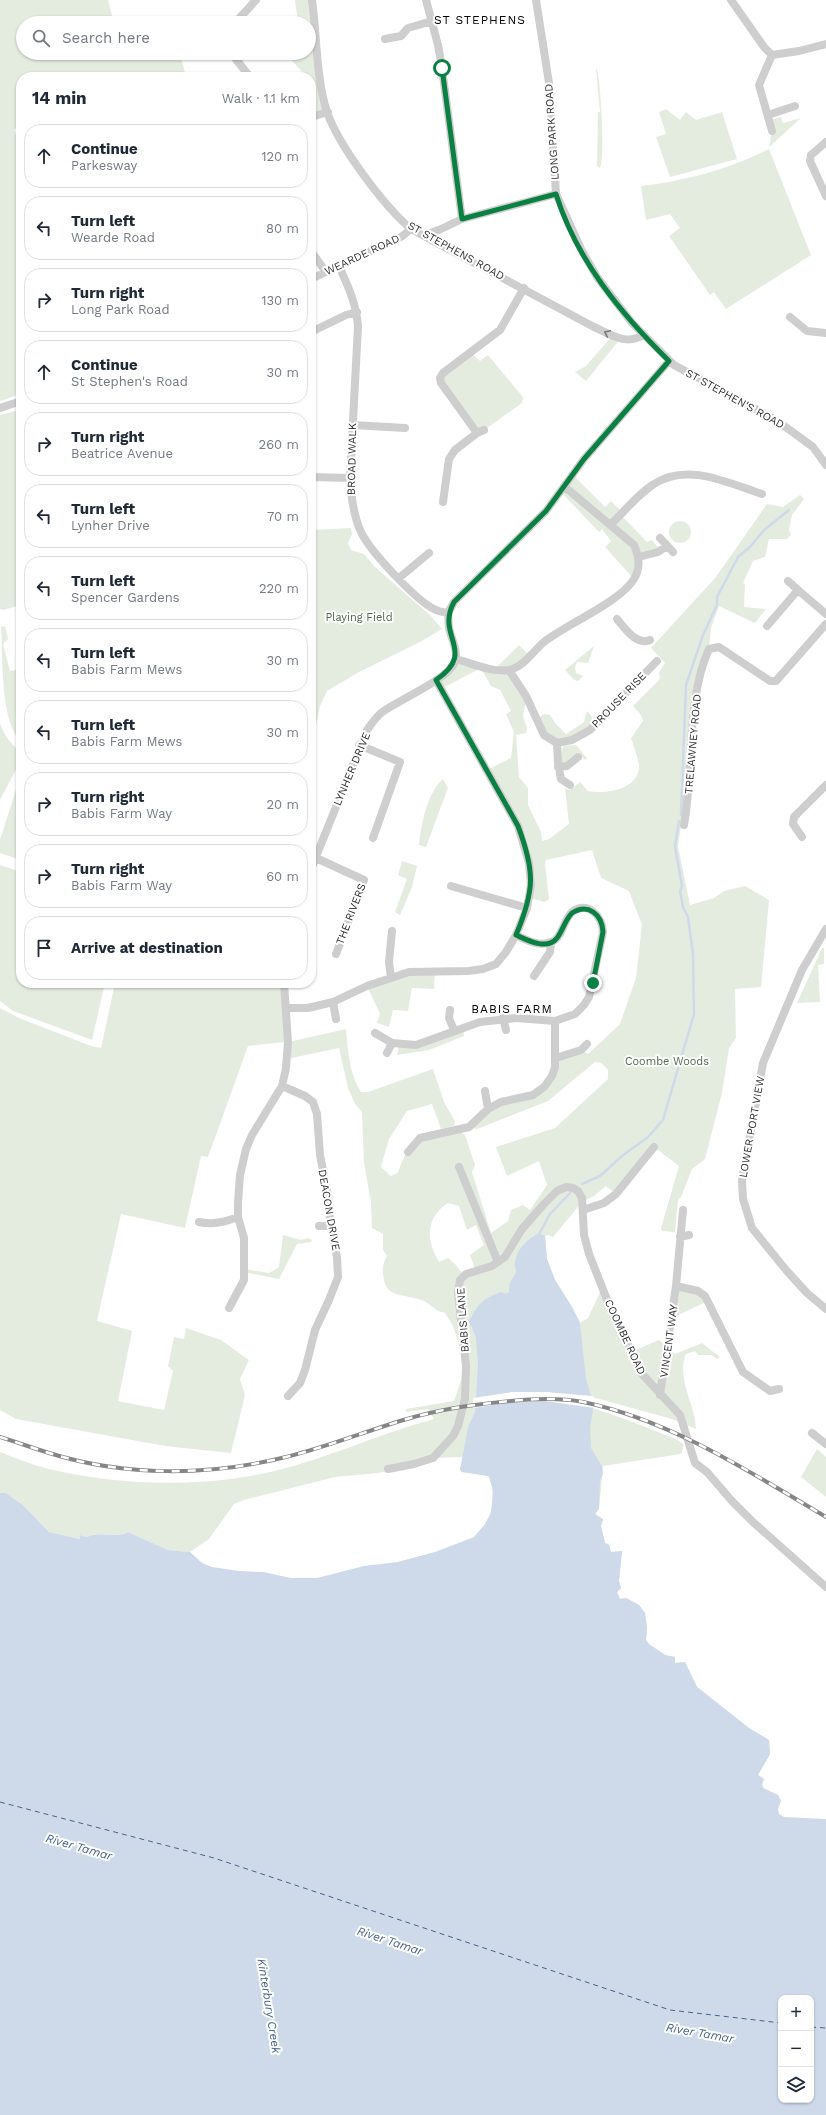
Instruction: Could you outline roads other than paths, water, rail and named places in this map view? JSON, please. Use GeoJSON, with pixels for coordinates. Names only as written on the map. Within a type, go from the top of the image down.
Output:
{"type":"FeatureCollection","features":[{"type":"Feature","properties":{"kind":"street"},"geometry":{"type":"LineString","coordinates":[[241,16],[256,0]]}},
{"type":"Feature","properties":{"kind":"street","name":"ST STEPHENS ROAD"},"geometry":{"type":"LineString","coordinates":[[312,0],[314,16]]}},
{"type":"Feature","properties":{"kind":"street"},"geometry":{"type":"LineString","coordinates":[[426,0],[442,68],[462,219]]}},
{"type":"Feature","properties":{"kind":"street","name":"LONG PARK ROAD"},"geometry":{"type":"LineString","coordinates":[[536,0],[549,83],[556,194],[580,249],[597,277],[643,335]]}},
{"type":"Feature","properties":{"kind":"street"},"geometry":{"type":"LineString","coordinates":[[731,0],[756,37],[772,55]]}},
{"type":"Feature","properties":{"kind":"street"},"geometry":{"type":"LineString","coordinates":[[385,39],[401,36],[408,28],[432,21]]}},
{"type":"Feature","properties":{"kind":"street","name":"ST STEPHENS ROAD"},"geometry":{"type":"LineString","coordinates":[[316,36],[322,90],[328,112],[336,130],[372,186],[394,214],[411,228],[594,326],[625,340],[635,340],[643,335]]}},
{"type":"Feature","properties":{"kind":"street"},"geometry":{"type":"LineString","coordinates":[[772,55],[799,51],[826,44]]}},
{"type":"Feature","properties":{"kind":"street"},"geometry":{"type":"LineString","coordinates":[[772,55],[759,85],[772,131]]}},
{"type":"Feature","properties":{"kind":"street"},"geometry":{"type":"LineString","coordinates":[[237,60],[246,72]]}},
{"type":"Feature","properties":{"kind":"street"},"geometry":{"type":"LineString","coordinates":[[768,115],[795,106]]}},
{"type":"Feature","properties":{"kind":"street"},"geometry":{"type":"LineString","coordinates":[[316,116],[328,112]]}},
{"type":"Feature","properties":{"kind":"street"},"geometry":{"type":"LineString","coordinates":[[826,142],[811,155],[810,161],[826,196]]}},
{"type":"Feature","properties":{"kind":"street"},"geometry":{"type":"LineString","coordinates":[[424,234],[439,230],[462,219],[556,194]]}},
{"type":"Feature","properties":{"kind":"street","name":"WEARDE ROAD"},"geometry":{"type":"LineString","coordinates":[[316,277],[401,237],[411,228]]}},
{"type":"Feature","properties":{"kind":"street"},"geometry":{"type":"LineString","coordinates":[[316,258],[326,272]]}},
{"type":"Feature","properties":{"kind":"street","name":"BROAD WALK"},"geometry":{"type":"LineString","coordinates":[[339,266],[354,300],[357,312],[358,326],[350,478],[351,495],[360,530],[373,552],[427,605],[437,611],[448,613]]}},
{"type":"Feature","properties":{"kind":"street"},"geometry":{"type":"LineString","coordinates":[[443,502],[449,459],[455,450],[480,431],[441,383],[440,378],[443,373],[490,340],[500,330],[524,288]]}},
{"type":"Feature","properties":{"kind":"street"},"geometry":{"type":"LineString","coordinates":[[316,330],[346,315],[357,312]]}},
{"type":"Feature","properties":{"kind":"street"},"geometry":{"type":"LineString","coordinates":[[790,317],[807,331],[826,333]]}},
{"type":"Feature","properties":{"kind":"street","name":"ST STEPHEN'S ROAD"},"geometry":{"type":"LineString","coordinates":[[643,335],[674,365],[774,420],[794,433],[813,447],[826,464]]}},
{"type":"Feature","properties":{"kind":"street"},"geometry":{"type":"LineString","coordinates":[[565,487],[612,524],[634,545],[639,557],[638,570],[632,581],[614,598],[552,636],[520,666],[509,670],[495,670],[456,659],[449,628],[448,613],[454,602],[522,537],[546,511],[607,432],[669,361]]}},
{"type":"Feature","properties":{"kind":"street"},"geometry":{"type":"LineString","coordinates":[[0,408],[16,403]]}},
{"type":"Feature","properties":{"kind":"street"},"geometry":{"type":"LineString","coordinates":[[352,425],[405,428]]}},
{"type":"Feature","properties":{"kind":"street"},"geometry":{"type":"LineString","coordinates":[[612,524],[654,483],[676,474],[691,473],[762,494]]}},
{"type":"Feature","properties":{"kind":"street"},"geometry":{"type":"LineString","coordinates":[[316,477],[350,478]]}},
{"type":"Feature","properties":{"kind":"street"},"geometry":{"type":"LineString","coordinates":[[639,557],[670,549],[660,538]]}},
{"type":"Feature","properties":{"kind":"street"},"geometry":{"type":"LineString","coordinates":[[399,578],[429,553]]}},
{"type":"Feature","properties":{"kind":"street"},"geometry":{"type":"LineString","coordinates":[[788,581],[826,614]]}},
{"type":"Feature","properties":{"kind":"street"},"geometry":{"type":"LineString","coordinates":[[767,626],[798,590]]}},
{"type":"Feature","properties":{"kind":"street"},"geometry":{"type":"LineString","coordinates":[[617,620],[637,640],[643,642],[650,640]]}},
{"type":"Feature","properties":{"kind":"street","name":"TRELAWNEY ROAD"},"geometry":{"type":"LineString","coordinates":[[683,820],[695,700],[708,648],[719,648],[770,681],[776,681],[826,624]]}},
{"type":"Feature","properties":{"kind":"street","name":"LYNHER DRIVE"},"geometry":{"type":"LineString","coordinates":[[316,858],[359,745],[367,730],[380,714],[404,697],[436,680],[452,667],[456,659]]}},
{"type":"Feature","properties":{"kind":"street","name":"PROUSE RISE"},"geometry":{"type":"LineString","coordinates":[[557,743],[572,740],[590,730],[657,661]]}},
{"type":"Feature","properties":{"kind":"street"},"geometry":{"type":"LineString","coordinates":[[509,670],[526,696],[544,735],[557,743],[558,766],[561,779],[570,785]]}},
{"type":"Feature","properties":{"kind":"street"},"geometry":{"type":"LineString","coordinates":[[286,1008],[308,1008],[332,1002],[409,972],[468,971],[483,969],[496,964],[506,952],[516,935],[527,908],[531,885],[529,863],[518,826],[436,680]]}},
{"type":"Feature","properties":{"kind":"street"},"geometry":{"type":"LineString","coordinates":[[359,745],[400,762],[372,838]]}},
{"type":"Feature","properties":{"kind":"street"},"geometry":{"type":"LineString","coordinates":[[558,766],[567,766],[578,757]]}},
{"type":"Feature","properties":{"kind":"street"},"geometry":{"type":"LineString","coordinates":[[802,837],[793,824],[794,817],[826,785]]}},
{"type":"Feature","properties":{"kind":"street","name":"THE RIVERS"},"geometry":{"type":"LineString","coordinates":[[316,858],[364,880],[336,954]]}},
{"type":"Feature","properties":{"kind":"street"},"geometry":{"type":"LineString","coordinates":[[451,886],[527,908]]}},
{"type":"Feature","properties":{"kind":"street"},"geometry":{"type":"LineString","coordinates":[[375,1033],[392,1043],[416,1045],[454,1030],[480,1022],[503,1018],[555,1021],[575,1014],[584,1005],[593,983],[603,932],[603,926],[598,915],[592,910],[585,908],[577,909],[567,918],[556,939],[551,942],[541,944],[531,942],[516,935]]}},
{"type":"Feature","properties":{"kind":"street","name":"LOWER PORT VIEW"},"geometry":{"type":"LineString","coordinates":[[826,928],[802,970],[763,1063],[742,1180],[743,1199],[752,1228],[807,1293],[826,1309]]}},
{"type":"Feature","properties":{"kind":"street"},"geometry":{"type":"LineString","coordinates":[[391,978],[389,962],[392,931]]}},
{"type":"Feature","properties":{"kind":"street"},"geometry":{"type":"LineString","coordinates":[[534,976],[550,952],[551,942]]}},
{"type":"Feature","properties":{"kind":"street"},"geometry":{"type":"LineString","coordinates":[[229,1308],[244,1280],[244,1238],[238,1217],[240,1175],[246,1149],[252,1135],[282,1086],[288,1052],[284,988]]}},
{"type":"Feature","properties":{"kind":"street"},"geometry":{"type":"LineString","coordinates":[[332,1002],[336,1019]]}},
{"type":"Feature","properties":{"kind":"street"},"geometry":{"type":"LineString","coordinates":[[450,1010],[449,1018],[454,1030]]}},
{"type":"Feature","properties":{"kind":"street"},"geometry":{"type":"LineString","coordinates":[[503,1018],[506,1030]]}},
{"type":"Feature","properties":{"kind":"street"},"geometry":{"type":"LineString","coordinates":[[408,1152],[420,1138],[469,1128],[488,1109],[501,1102],[533,1095],[544,1087],[552,1076],[556,1058],[555,1021]]}},
{"type":"Feature","properties":{"kind":"street"},"geometry":{"type":"LineString","coordinates":[[387,1053],[392,1043]]}},
{"type":"Feature","properties":{"kind":"street"},"geometry":{"type":"LineString","coordinates":[[556,1058],[581,1050],[587,1044]]}},
{"type":"Feature","properties":{"kind":"street","name":"DEACON DRIVE"},"geometry":{"type":"LineString","coordinates":[[282,1086],[305,1096],[313,1102],[317,1114],[320,1155],[329,1200],[330,1223],[337,1257],[338,1277],[315,1330],[303,1385],[288,1396]]}},
{"type":"Feature","properties":{"kind":"street"},"geometry":{"type":"LineString","coordinates":[[485,1091],[488,1109]]}},
{"type":"Feature","properties":{"kind":"street"},"geometry":{"type":"LineString","coordinates":[[582,1210],[604,1203],[616,1194],[654,1147]]}},
{"type":"Feature","properties":{"kind":"street"},"geometry":{"type":"LineString","coordinates":[[459,1167],[498,1262]]}},
{"type":"Feature","properties":{"kind":"street","name":"BABIS LANE"},"geometry":{"type":"LineString","coordinates":[[388,1469],[414,1464],[433,1458],[453,1436],[463,1410],[465,1399],[466,1366],[458,1293],[460,1280],[466,1274],[492,1266],[505,1257],[522,1229],[557,1191],[566,1187],[578,1191],[582,1198],[582,1210]]}},
{"type":"Feature","properties":{"kind":"street","name":"COOMBE ROAD"},"geometry":{"type":"LineString","coordinates":[[582,1210],[584,1235],[588,1254],[606,1297],[642,1374],[680,1415],[695,1463],[706,1472],[753,1522],[826,1587]]}},
{"type":"Feature","properties":{"kind":"street","name":"VINCENT WAY"},"geometry":{"type":"LineString","coordinates":[[660,1395],[676,1286],[683,1210]]}},
{"type":"Feature","properties":{"kind":"street"},"geometry":{"type":"LineString","coordinates":[[199,1222],[210,1224],[222,1223],[238,1217]]}},
{"type":"Feature","properties":{"kind":"street"},"geometry":{"type":"LineString","coordinates":[[319,1226],[326,1226],[330,1223]]}},
{"type":"Feature","properties":{"kind":"street"},"geometry":{"type":"LineString","coordinates":[[680,1237],[689,1235]]}},
{"type":"Feature","properties":{"kind":"street"},"geometry":{"type":"LineString","coordinates":[[676,1286],[698,1291],[705,1296],[743,1372],[770,1391],[779,1389]]}},
{"type":"Feature","properties":{"kind":"street"},"geometry":{"type":"LineString","coordinates":[[812,1433],[826,1444]]}},
{"type":"Feature","properties":{"kind":"water"},"geometry":{"type":"Polygon","coordinates":[[[539,1233],[545,1236],[547,1259],[555,1280],[580,1323],[586,1379],[592,1399],[593,1411],[590,1427],[591,1448],[602,1466],[603,1474],[600,1481],[599,1509],[595,1514],[603,1519],[601,1526],[605,1543],[609,1545],[611,1552],[622,1551],[619,1581],[621,1588],[617,1592],[620,1599],[626,1598],[639,1605],[645,1613],[647,1627],[646,1640],[649,1644],[665,1655],[675,1657],[675,1663],[685,1662],[697,1687],[749,1728],[769,1740],[770,1754],[758,1775],[764,1779],[762,1784],[763,1788],[778,1795],[781,1801],[778,1809],[779,1814],[784,1817],[826,1819],[826,2115],[0,2115],[0,1493],[6,1493],[23,1505],[49,1532],[80,1539],[80,1535],[87,1537],[92,1535],[125,1534],[128,1532],[168,1550],[190,1552],[202,1563],[212,1567],[239,1571],[263,1572],[291,1578],[317,1578],[364,1566],[398,1562],[435,1552],[474,1537],[485,1524],[491,1513],[493,1491],[489,1476],[462,1472],[460,1470],[468,1427],[475,1412],[478,1365],[476,1338],[469,1321],[475,1310],[485,1299],[501,1292],[506,1294],[509,1292],[510,1282],[516,1272],[516,1257],[527,1241],[539,1233]]]}},
{"type":"Feature","properties":{"kind":"waterway"},"geometry":{"type":"LineString","coordinates":[[681,815],[686,685],[703,635],[717,605],[717,597],[738,557],[750,547],[764,530],[789,510]]}},
{"type":"Feature","properties":{"kind":"waterway"},"geometry":{"type":"LineString","coordinates":[[582,1184],[600,1176],[622,1156],[648,1137],[663,1120],[694,1014],[693,954],[688,917],[683,907],[680,891],[682,886],[675,846],[679,821]]}},
{"type":"Feature","properties":{"kind":"waterway"},"geometry":{"type":"LineString","coordinates":[[538,1236],[550,1214],[570,1193]]}},
{"type":"Feature","properties":{"kind":"railway"},"geometry":{"type":"LineString","coordinates":[[0,1437],[78,1461],[138,1470],[197,1470],[227,1468],[286,1457],[316,1449],[407,1419],[453,1408],[521,1400],[573,1400],[615,1410],[678,1434],[709,1449],[826,1517]]}},
{"type":"Feature","properties":{"kind":"district","name":"ST STEPHENS"},"geometry":{"type":"Point","coordinates":[480,20]}},
{"type":"Feature","properties":{"kind":"district","name":"BABIS FARM"},"geometry":{"type":"Point","coordinates":[512,1009]}},
{"type":"Feature","properties":{"kind":"park label","name":"Playing Field"},"geometry":{"type":"Point","coordinates":[359,617]}},
{"type":"Feature","properties":{"kind":"park label","name":"Coombe Woods"},"geometry":{"type":"Point","coordinates":[667,1061]}},
{"type":"Feature","properties":{"kind":"water label","name":"River Tamar"},"geometry":{"type":"Point","coordinates":[79,1847]}},
{"type":"Feature","properties":{"kind":"water label","name":"River Tamar"},"geometry":{"type":"Point","coordinates":[390,1941]}},
{"type":"Feature","properties":{"kind":"water label","name":"Kinterbury Creek"},"geometry":{"type":"Point","coordinates":[269,2006]}},
{"type":"Feature","properties":{"kind":"water label","name":"River Tamar"},"geometry":{"type":"Point","coordinates":[700,2033]}}]}
